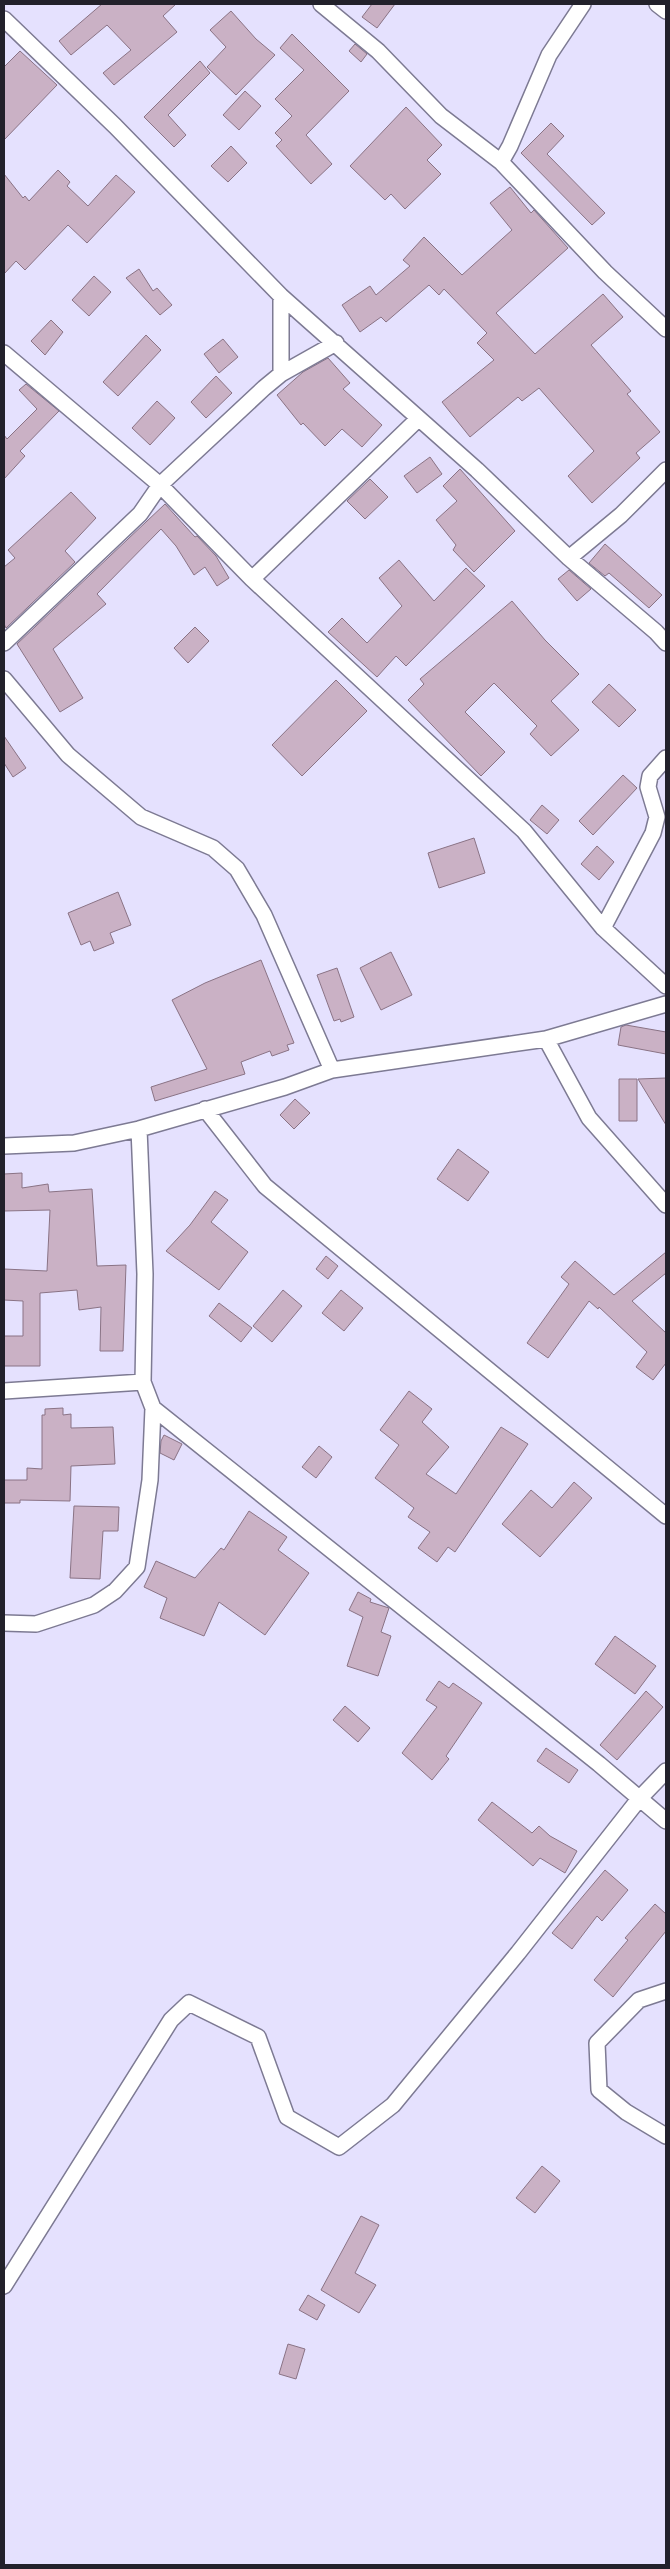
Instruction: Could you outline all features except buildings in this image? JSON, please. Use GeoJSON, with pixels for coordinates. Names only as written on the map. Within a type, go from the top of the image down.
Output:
{"type":"FeatureCollection","features":[{"type":"Feature","properties":{"kind":"street"},"geometry":{"type":"LineString","coordinates":[[321,4],[378,51],[441,116],[501,162],[605,272],[666,329]]}},
{"type":"Feature","properties":{"kind":"street"},"geometry":{"type":"LineString","coordinates":[[501,162],[510,146],[550,55],[583,4]]}},
{"type":"Feature","properties":{"kind":"street"},"geometry":{"type":"LineString","coordinates":[[657,4],[666,11]]}},
{"type":"Feature","properties":{"kind":"street"},"geometry":{"type":"LineString","coordinates":[[4,19],[115,126],[281,296],[477,470],[569,558],[656,632],[666,643]]}},
{"type":"Feature","properties":{"kind":"street"},"geometry":{"type":"LineString","coordinates":[[281,296],[281,374]]}},
{"type":"Feature","properties":{"kind":"street"},"geometry":{"type":"LineString","coordinates":[[4,643],[140,514],[160,486],[281,374],[336,343]]}},
{"type":"Feature","properties":{"kind":"street"},"geometry":{"type":"LineString","coordinates":[[4,353],[160,486],[252,579],[524,831],[603,928],[666,986]]}},
{"type":"Feature","properties":{"kind":"street"},"geometry":{"type":"LineString","coordinates":[[252,579],[418,419]]}},
{"type":"Feature","properties":{"kind":"street"},"geometry":{"type":"LineString","coordinates":[[569,558],[621,515],[666,470]]}},
{"type":"Feature","properties":{"kind":"street"},"geometry":{"type":"LineString","coordinates":[[4,679],[68,755],[141,817],[213,848],[236,869],[264,915],[332,1070]]}},
{"type":"Feature","properties":{"kind":"street"},"geometry":{"type":"LineString","coordinates":[[603,928],[653,833],[657,817],[648,787],[650,776],[666,758]]}},
{"type":"Feature","properties":{"kind":"street"},"geometry":{"type":"LineString","coordinates":[[4,1146],[74,1143],[139,1128],[285,1087],[332,1070],[546,1040],[666,1004]]}},
{"type":"Feature","properties":{"kind":"street"},"geometry":{"type":"LineString","coordinates":[[546,1040],[588,1118],[666,1205]]}},
{"type":"Feature","properties":{"kind":"street"},"geometry":{"type":"LineString","coordinates":[[205,1109],[265,1186],[666,1516]]}},
{"type":"Feature","properties":{"kind":"street"},"geometry":{"type":"LineString","coordinates":[[4,1623],[36,1624],[94,1606],[116,1591],[137,1567],[150,1480],[153,1408],[143,1382],[145,1274],[139,1128]]}},
{"type":"Feature","properties":{"kind":"street"},"geometry":{"type":"LineString","coordinates":[[4,1391],[143,1382]]}},
{"type":"Feature","properties":{"kind":"street"},"geometry":{"type":"LineString","coordinates":[[153,1408],[639,1798],[666,1822]]}},
{"type":"Feature","properties":{"kind":"street"},"geometry":{"type":"LineString","coordinates":[[4,2286],[171,2020],[188,2004],[258,2037],[287,2116],[339,2147],[393,2104],[518,1953],[639,1798],[666,1771]]}},
{"type":"Feature","properties":{"kind":"street"},"geometry":{"type":"LineString","coordinates":[[666,1991],[640,2000],[597,2043],[599,2090],[626,2112],[666,2136]]}}]}
